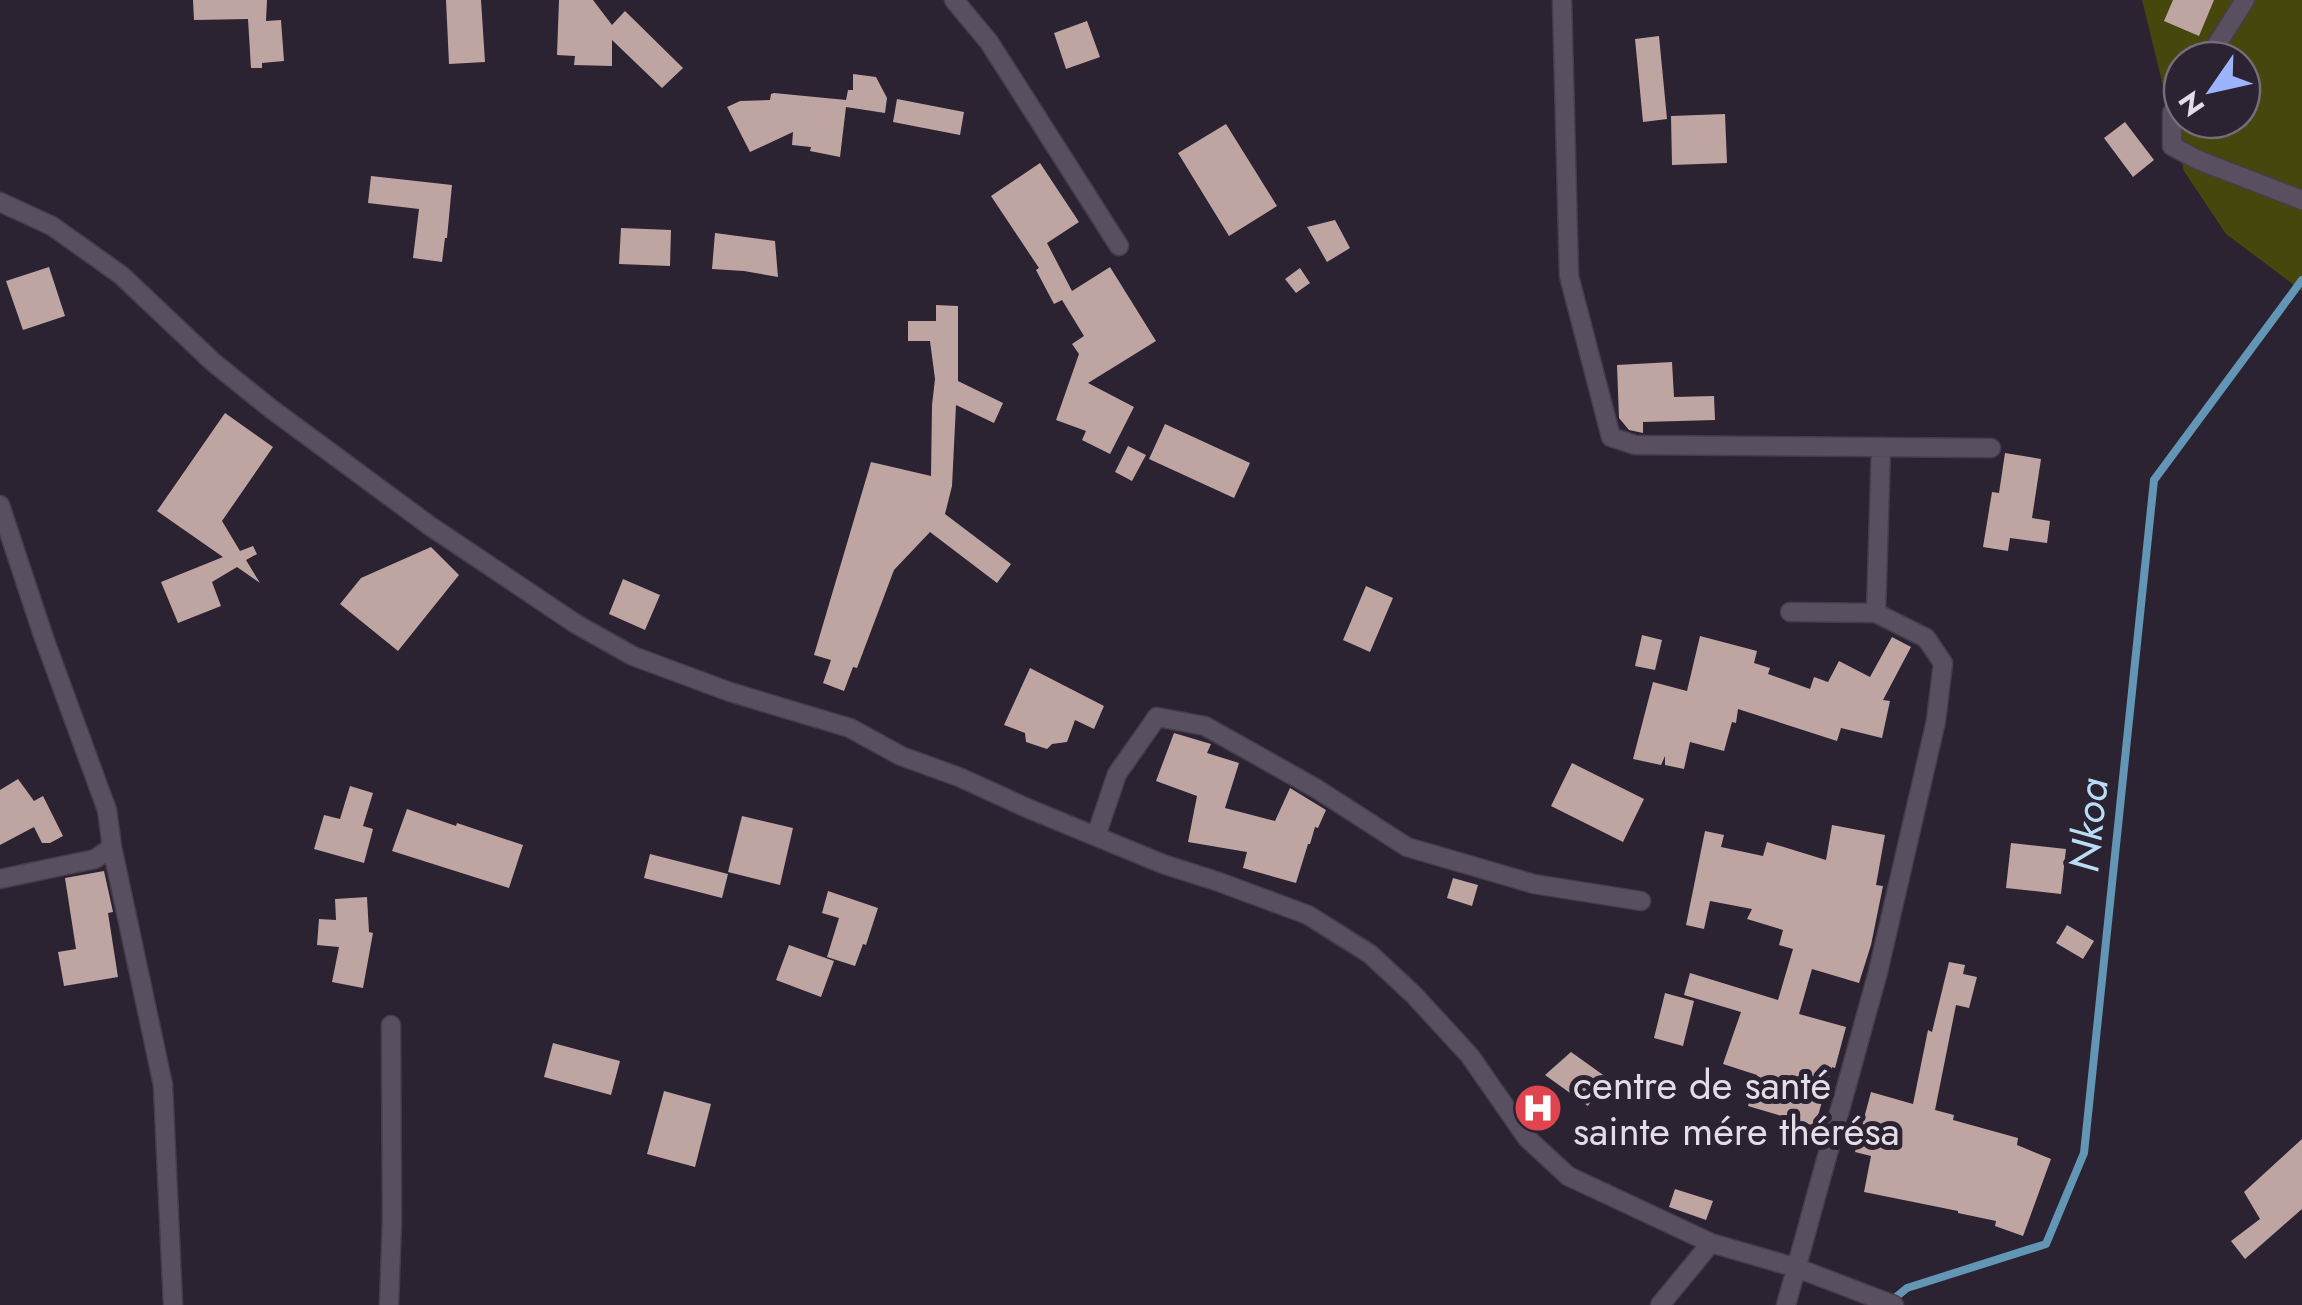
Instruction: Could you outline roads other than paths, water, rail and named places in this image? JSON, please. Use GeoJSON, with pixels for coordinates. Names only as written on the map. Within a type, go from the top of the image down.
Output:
{"type":"FeatureCollection","features":[{"type":"Feature","properties":{"kind":"street"},"geometry":{"type":"LineString","coordinates":[[954,0],[988,42],[1119,246]]}},
{"type":"Feature","properties":{"kind":"street"},"geometry":{"type":"LineString","coordinates":[[1562,0],[1569,276],[1611,437],[1635,445],[1990,448]]}},
{"type":"Feature","properties":{"kind":"street"},"geometry":{"type":"LineString","coordinates":[[2219,40],[2245,0]]}},
{"type":"Feature","properties":{"kind":"street"},"geometry":{"type":"LineString","coordinates":[[2172,140],[2172,146],[2198,160],[2302,200]]}},
{"type":"Feature","properties":{"kind":"street"},"geometry":{"type":"LineString","coordinates":[[0,202],[52,226],[121,274],[213,362],[270,408],[430,526],[576,624],[634,656],[730,692],[850,728],[901,756],[1163,864],[1308,915],[1370,954],[1414,995],[1470,1056],[1527,1138],[1568,1176],[1711,1243],[1797,1268],[1894,1305]]}},
{"type":"Feature","properties":{"kind":"street"},"geometry":{"type":"LineString","coordinates":[[1876,613],[1880,447]]}},
{"type":"Feature","properties":{"kind":"street"},"geometry":{"type":"LineString","coordinates":[[0,505],[107,810],[163,1085],[173,1305]]}},
{"type":"Feature","properties":{"kind":"street"},"geometry":{"type":"LineString","coordinates":[[1786,1305],[1878,972],[1936,721],[1943,663],[1926,638],[1876,613],[1790,612]]}},
{"type":"Feature","properties":{"kind":"street"},"geometry":{"type":"LineString","coordinates":[[1096,836],[1117,774],[1157,717],[1205,726],[1408,847],[1534,884],[1641,901]]}},
{"type":"Feature","properties":{"kind":"street"},"geometry":{"type":"LineString","coordinates":[[0,879],[95,859],[112,846]]}},
{"type":"Feature","properties":{"kind":"street"},"geometry":{"type":"LineString","coordinates":[[388,1305],[392,1220],[391,1025]]}},
{"type":"Feature","properties":{"kind":"street"},"geometry":{"type":"LineString","coordinates":[[1660,1305],[1711,1243]]}},
{"type":"Feature","properties":{"kind":"waterway","name":"Nkoa"},"geometry":{"type":"LineString","coordinates":[[1890,1302],[1907,1288],[2046,1244],[2084,1153],[2154,480],[2302,280]]}},
{"type":"Feature","properties":{"kind":"place","name":"centre de santé sainte mére thérésa"},"geometry":{"type":"Point","coordinates":[1538,1108]}}]}
